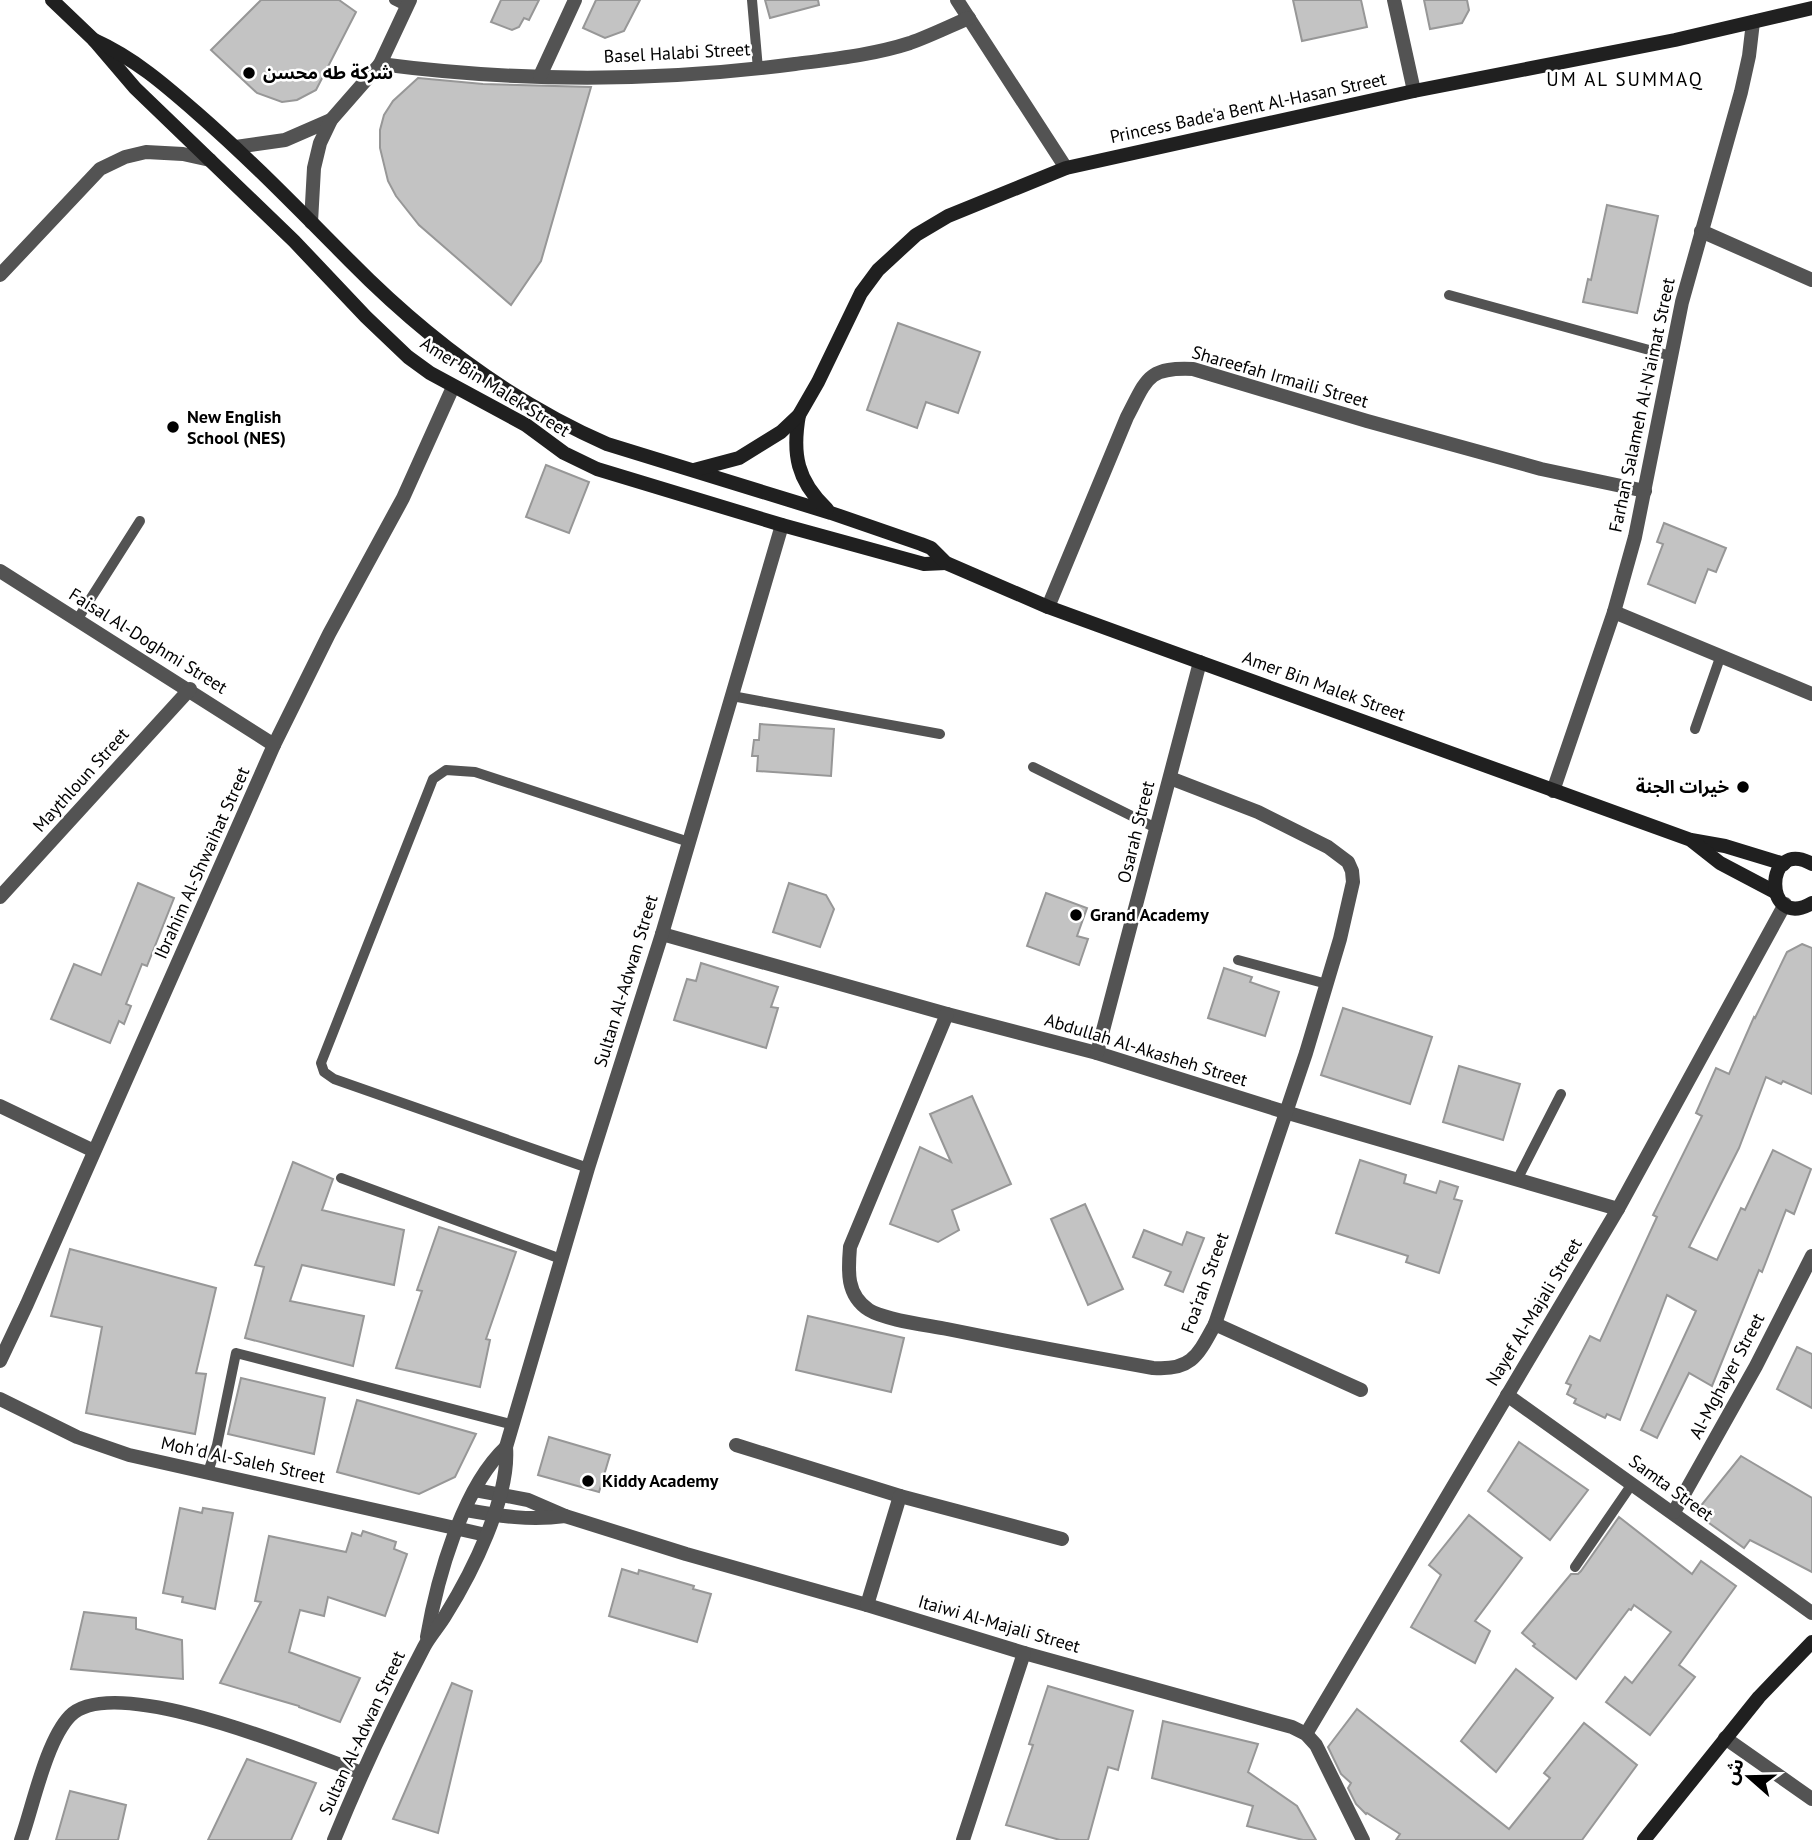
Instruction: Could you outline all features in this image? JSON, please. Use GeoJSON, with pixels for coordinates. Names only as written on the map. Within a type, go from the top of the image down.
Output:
{"type":"FeatureCollection","features":[{"type":"Feature","properties":{"kind":"street","name":"Amer Bin Malek Street"},"geometry":{"type":"LineString","coordinates":[[52,0],[94,40],[121,73],[294,241],[398,347],[430,373],[526,425],[565,453],[597,469],[782,525],[925,564],[946,563]]}},
{"type":"Feature","properties":{"kind":"street"},"geometry":{"type":"LineString","coordinates":[[540,76],[575,0]]}},
{"type":"Feature","properties":{"kind":"street"},"geometry":{"type":"LineString","coordinates":[[957,0],[1066,168]]}},
{"type":"Feature","properties":{"kind":"street"},"geometry":{"type":"LineString","coordinates":[[1394,0],[1413,91]]}},
{"type":"Feature","properties":{"kind":"street"},"geometry":{"type":"LineString","coordinates":[[311,222],[314,168],[320,143],[331,120],[380,64],[409,3]]}},
{"type":"Feature","properties":{"kind":"street","name":"Princess Bade'a Bent Al-Hasan Street"},"geometry":{"type":"LineString","coordinates":[[691,471],[739,458],[781,432],[799,415],[861,293],[894,253],[916,234],[948,216],[1066,168],[1413,91],[1812,8]]}},
{"type":"Feature","properties":{"kind":"street","name":"Basel Halabi Street"},"geometry":{"type":"LineString","coordinates":[[380,64],[540,76],[655,76],[758,69],[844,58],[910,43],[969,18]]}},
{"type":"Feature","properties":{"kind":"street","name":"Farhan Salameh Al-N'aimat Street"},"geometry":{"type":"LineString","coordinates":[[1553,791],[1614,612],[1645,491],[1671,356],[1701,231],[1741,92],[1753,22]]}},
{"type":"Feature","properties":{"kind":"street","name":"Amer Bin Malek Street"},"geometry":{"type":"LineString","coordinates":[[94,40],[131,58],[147,70],[236,147],[388,298],[467,365],[578,430],[607,444],[831,513],[921,544],[939,555],[946,563],[1048,607],[1553,791],[1691,840],[1725,846],[1784,864]]}},
{"type":"Feature","properties":{"kind":"street"},"geometry":{"type":"LineString","coordinates":[[236,147],[285,140],[331,120]]}},
{"type":"Feature","properties":{"kind":"street"},"geometry":{"type":"LineString","coordinates":[[0,275],[100,169],[124,157],[146,152],[164,152],[210,160]]}},
{"type":"Feature","properties":{"kind":"street"},"geometry":{"type":"LineString","coordinates":[[1701,231],[1812,280]]}},
{"type":"Feature","properties":{"kind":"street"},"geometry":{"type":"LineString","coordinates":[[453,387],[467,365]]}},
{"type":"Feature","properties":{"kind":"street","name":"Shareefah Irmaili Street"},"geometry":{"type":"LineString","coordinates":[[1048,607],[1127,417],[1142,388],[1154,374],[1168,368],[1194,369],[1541,469],[1645,491]]}},
{"type":"Feature","properties":{"kind":"street","name":"Ibrahim Al-Shwaihat Street"},"geometry":{"type":"LineString","coordinates":[[0,1361],[274,745],[329,634],[403,498],[453,387]]}},
{"type":"Feature","properties":{"kind":"street","name":"Princess Bade'a Bent Al-Hasan Street"},"geometry":{"type":"LineString","coordinates":[[799,415],[795,437],[796,459],[803,480],[815,498],[831,513]]}},
{"type":"Feature","properties":{"kind":"street","name":"Sultan Al-Adwan Street"},"geometry":{"type":"LineString","coordinates":[[334,1840],[362,1773],[426,1643],[458,1593],[494,1515],[507,1464],[506,1447],[588,1168],[662,934],[782,525]]}},
{"type":"Feature","properties":{"kind":"street","name":"Faisal Al-Doghmi Street"},"geometry":{"type":"LineString","coordinates":[[0,571],[274,745]]}},
{"type":"Feature","properties":{"kind":"street"},"geometry":{"type":"LineString","coordinates":[[1614,612],[1812,694]]}},
{"type":"Feature","properties":{"kind":"street","name":"Osarah Street"},"geometry":{"type":"LineString","coordinates":[[1097,1053],[1200,662]]}},
{"type":"Feature","properties":{"kind":"street","name":"Maythloun Street"},"geometry":{"type":"LineString","coordinates":[[0,897],[190,690]]}},
{"type":"Feature","properties":{"kind":"street","name":"Foa‘rah Street"},"geometry":{"type":"LineString","coordinates":[[947,1014],[850,1247],[850,1286],[858,1300],[870,1311],[908,1322],[1153,1368],[1170,1369],[1189,1363],[1200,1351],[1214,1324],[1306,1053],[1340,939],[1353,881],[1348,862],[1328,847],[1258,812],[1170,778]]}},
{"type":"Feature","properties":{"kind":"street","name":"Amer Bin Malek Street"},"geometry":{"type":"LineString","coordinates":[[1691,840],[1720,863],[1775,892]]}},
{"type":"Feature","properties":{"kind":"street"},"geometry":{"type":"LineString","coordinates":[[1810,906],[1798,908],[1784,904],[1775,892],[1775,876],[1784,864],[1811,859]]}},
{"type":"Feature","properties":{"kind":"street","name":"Nayef Al-Majali Street"},"geometry":{"type":"LineString","coordinates":[[1306,1734],[1618,1209],[1784,904]]}},
{"type":"Feature","properties":{"kind":"street","name":"Abdullah Al-Akasheh Street"},"geometry":{"type":"LineString","coordinates":[[662,934],[1097,1053],[1285,1112],[1618,1209]]}},
{"type":"Feature","properties":{"kind":"street"},"geometry":{"type":"LineString","coordinates":[[0,1106],[94,1151]]}},
{"type":"Feature","properties":{"kind":"street","name":"Al-Mghayer Street"},"geometry":{"type":"LineString","coordinates":[[1674,1512],[1756,1366],[1812,1256]]}},
{"type":"Feature","properties":{"kind":"street"},"geometry":{"type":"LineString","coordinates":[[1214,1324],[1362,1390]]}},
{"type":"Feature","properties":{"kind":"street","name":"Samta Street"},"geometry":{"type":"LineString","coordinates":[[1507,1395],[1812,1613]]}},
{"type":"Feature","properties":{"kind":"street","name":"Moh'd Al-Saleh Street"},"geometry":{"type":"LineString","coordinates":[[0,1399],[77,1437],[129,1455],[486,1535]]}},
{"type":"Feature","properties":{"kind":"street"},"geometry":{"type":"LineString","coordinates":[[736,1445],[900,1496],[1062,1539]]}},
{"type":"Feature","properties":{"kind":"street","name":"Sultan Al-Adwan Street"},"geometry":{"type":"LineString","coordinates":[[426,1643],[440,1577],[458,1528],[475,1490],[495,1457],[506,1447]]}},
{"type":"Feature","properties":{"kind":"street","name":"Itaiwi Al-Majali Street"},"geometry":{"type":"LineString","coordinates":[[475,1490],[501,1493],[686,1554],[1024,1653],[1274,1720],[1306,1734]]}},
{"type":"Feature","properties":{"kind":"street"},"geometry":{"type":"LineString","coordinates":[[867,1605],[900,1496]]}},
{"type":"Feature","properties":{"kind":"street","name":"Itaiwi Al-Majali Street"},"geometry":{"type":"LineString","coordinates":[[466,1510],[539,1520],[565,1516]]}},
{"type":"Feature","properties":{"kind":"street"},"geometry":{"type":"LineString","coordinates":[[1644,1840],[1725,1738],[1812,1642]]}},
{"type":"Feature","properties":{"kind":"street"},"geometry":{"type":"LineString","coordinates":[[962,1840],[1024,1653]]}},
{"type":"Feature","properties":{"kind":"street"},"geometry":{"type":"LineString","coordinates":[[21,1840],[50,1754],[61,1730],[71,1715],[85,1707],[125,1703],[215,1720],[362,1773]]}},
{"type":"Feature","properties":{"kind":"street"},"geometry":{"type":"LineString","coordinates":[[1306,1734],[1324,1757],[1363,1840]]}},
{"type":"Feature","properties":{"kind":"street"},"geometry":{"type":"LineString","coordinates":[[1725,1738],[1812,1799]]}},
{"type":"Feature","properties":{"kind":"lane"},"geometry":{"type":"LineString","coordinates":[[394,0],[409,3]]}},
{"type":"Feature","properties":{"kind":"lane"},"geometry":{"type":"LineString","coordinates":[[752,0],[758,69]]}},
{"type":"Feature","properties":{"kind":"lane"},"geometry":{"type":"LineString","coordinates":[[1449,295],[1671,356]]}},
{"type":"Feature","properties":{"kind":"lane"},"geometry":{"type":"LineString","coordinates":[[77,620],[140,521]]}},
{"type":"Feature","properties":{"kind":"lane"},"geometry":{"type":"LineString","coordinates":[[1695,729],[1721,655]]}},
{"type":"Feature","properties":{"kind":"lane"},"geometry":{"type":"LineString","coordinates":[[732,696],[940,734]]}},
{"type":"Feature","properties":{"kind":"lane"},"geometry":{"type":"LineString","coordinates":[[1033,767],[1158,829]]}},
{"type":"Feature","properties":{"kind":"lane"},"geometry":{"type":"LineString","coordinates":[[588,1168],[334,1079],[324,1072],[321,1063],[433,779],[446,770],[475,772],[689,842]]}},
{"type":"Feature","properties":{"kind":"lane"},"geometry":{"type":"LineString","coordinates":[[1238,960],[1327,984]]}},
{"type":"Feature","properties":{"kind":"lane"},"geometry":{"type":"LineString","coordinates":[[1518,1178],[1561,1094]]}},
{"type":"Feature","properties":{"kind":"lane"},"geometry":{"type":"LineString","coordinates":[[341,1178],[561,1259]]}},
{"type":"Feature","properties":{"kind":"lane"},"geometry":{"type":"LineString","coordinates":[[208,1472],[217,1445],[236,1353],[514,1425]]}},
{"type":"Feature","properties":{"kind":"lane"},"geometry":{"type":"LineString","coordinates":[[1575,1567],[1632,1484]]}},
{"type":"Feature","properties":{"kind":"building"},"geometry":{"type":"Polygon","coordinates":[[[261,0],[339,0],[356,12],[316,90],[297,100],[282,102],[257,93],[211,50],[261,0]]]}},
{"type":"Feature","properties":{"kind":"building"},"geometry":{"type":"Polygon","coordinates":[[[501,0],[539,0],[529,20],[524,18],[519,27],[512,30],[491,22],[501,0]]]}},
{"type":"Feature","properties":{"kind":"building"},"geometry":{"type":"Polygon","coordinates":[[[596,0],[640,0],[624,31],[605,38],[583,28],[596,0]]]}},
{"type":"Feature","properties":{"kind":"building"},"geometry":{"type":"Polygon","coordinates":[[[765,0],[818,0],[819,5],[770,18],[765,0]]]}},
{"type":"Feature","properties":{"kind":"building"},"geometry":{"type":"Polygon","coordinates":[[[1293,0],[1361,0],[1367,27],[1302,41],[1293,0]]]}},
{"type":"Feature","properties":{"kind":"building"},"geometry":{"type":"Polygon","coordinates":[[[1424,0],[1467,0],[1469,10],[1462,23],[1430,29],[1424,0]]]}},
{"type":"Feature","properties":{"kind":"building"},"geometry":{"type":"Polygon","coordinates":[[[418,78],[483,84],[591,87],[541,261],[511,305],[419,225],[388,181],[380,148],[380,130],[384,115],[393,101],[418,78]]]}},
{"type":"Feature","properties":{"kind":"building"},"geometry":{"type":"Polygon","coordinates":[[[1607,205],[1658,216],[1637,313],[1583,302],[1588,279],[1591,280],[1607,205]]]}},
{"type":"Feature","properties":{"kind":"building"},"geometry":{"type":"Polygon","coordinates":[[[898,323],[980,352],[958,413],[926,402],[917,428],[867,410],[898,323]]]}},
{"type":"Feature","properties":{"kind":"building"},"geometry":{"type":"Polygon","coordinates":[[[546,465],[589,482],[569,533],[526,517],[546,465]]]}},
{"type":"Feature","properties":{"kind":"building"},"geometry":{"type":"Polygon","coordinates":[[[1664,523],[1726,548],[1716,572],[1708,569],[1695,603],[1648,584],[1663,544],[1657,542],[1664,523]]]}},
{"type":"Feature","properties":{"kind":"building"},"geometry":{"type":"Polygon","coordinates":[[[760,724],[834,729],[831,776],[757,771],[758,756],[752,756],[754,740],[759,740],[760,724]]]}},
{"type":"Feature","properties":{"kind":"building"},"geometry":{"type":"Polygon","coordinates":[[[138,883],[174,898],[147,966],[142,964],[126,1004],[131,1006],[124,1024],[119,1021],[110,1043],[51,1019],[74,964],[101,975],[138,883]]]}},
{"type":"Feature","properties":{"kind":"building"},"geometry":{"type":"Polygon","coordinates":[[[789,883],[826,895],[834,909],[820,947],[773,932],[789,883]]]}},
{"type":"Feature","properties":{"kind":"building"},"geometry":{"type":"Polygon","coordinates":[[[1046,893],[1087,908],[1077,936],[1088,939],[1079,965],[1027,946],[1046,893]]]}},
{"type":"Feature","properties":{"kind":"building"},"geometry":{"type":"Polygon","coordinates":[[[1802,944],[1812,948],[1812,1094],[1783,1081],[1781,1084],[1766,1077],[1739,1148],[1689,1247],[1717,1260],[1741,1208],[1745,1210],[1773,1150],[1811,1169],[1794,1214],[1786,1210],[1712,1386],[1689,1373],[1657,1438],[1641,1430],[1696,1311],[1667,1295],[1620,1420],[1607,1414],[1605,1418],[1574,1403],[1576,1399],[1567,1394],[1571,1385],[1566,1383],[1590,1336],[1600,1341],[1657,1217],[1653,1215],[1702,1116],[1696,1113],[1716,1068],[1729,1074],[1787,952],[1802,944]]]}},
{"type":"Feature","properties":{"kind":"building"},"geometry":{"type":"Polygon","coordinates":[[[701,963],[778,987],[771,1007],[778,1008],[766,1048],[674,1020],[687,979],[696,981],[701,963]]]}},
{"type":"Feature","properties":{"kind":"building"},"geometry":{"type":"Polygon","coordinates":[[[1224,968],[1252,977],[1250,982],[1279,992],[1265,1036],[1208,1018],[1224,968]]]}},
{"type":"Feature","properties":{"kind":"building"},"geometry":{"type":"Polygon","coordinates":[[[1343,1008],[1432,1037],[1410,1104],[1321,1075],[1343,1008]]]}},
{"type":"Feature","properties":{"kind":"building"},"geometry":{"type":"Polygon","coordinates":[[[1459,1066],[1520,1084],[1503,1140],[1443,1122],[1459,1066]]]}},
{"type":"Feature","properties":{"kind":"building"},"geometry":{"type":"Polygon","coordinates":[[[972,1096],[1011,1184],[952,1210],[959,1230],[938,1242],[890,1224],[920,1147],[951,1162],[930,1114],[972,1096]]]}},
{"type":"Feature","properties":{"kind":"building"},"geometry":{"type":"Polygon","coordinates":[[[1360,1160],[1406,1175],[1404,1183],[1436,1193],[1440,1181],[1458,1187],[1454,1199],[1462,1201],[1439,1273],[1406,1262],[1408,1256],[1336,1233],[1360,1160]]]}},
{"type":"Feature","properties":{"kind":"building"},"geometry":{"type":"Polygon","coordinates":[[[293,1162],[333,1179],[322,1210],[404,1230],[394,1285],[302,1265],[290,1301],[364,1316],[353,1366],[245,1338],[264,1267],[255,1265],[293,1162]]]}},
{"type":"Feature","properties":{"kind":"building"},"geometry":{"type":"Polygon","coordinates":[[[1085,1204],[1123,1289],[1088,1305],[1051,1219],[1085,1204]]]}},
{"type":"Feature","properties":{"kind":"building"},"geometry":{"type":"Polygon","coordinates":[[[439,1227],[516,1252],[486,1339],[490,1340],[480,1387],[396,1368],[422,1291],[417,1290],[439,1227]]]}},
{"type":"Feature","properties":{"kind":"building"},"geometry":{"type":"Polygon","coordinates":[[[1144,1230],[1182,1245],[1187,1232],[1204,1238],[1183,1292],[1165,1285],[1171,1272],[1133,1257],[1144,1230]]]}},
{"type":"Feature","properties":{"kind":"building"},"geometry":{"type":"Polygon","coordinates":[[[70,1249],[216,1288],[196,1373],[206,1374],[195,1434],[86,1413],[102,1327],[51,1316],[70,1249]]]}},
{"type":"Feature","properties":{"kind":"building"},"geometry":{"type":"Polygon","coordinates":[[[808,1316],[904,1338],[891,1392],[796,1370],[808,1316]]]}},
{"type":"Feature","properties":{"kind":"building"},"geometry":{"type":"Polygon","coordinates":[[[1797,1347],[1812,1354],[1812,1408],[1777,1389],[1797,1347]]]}},
{"type":"Feature","properties":{"kind":"building"},"geometry":{"type":"Polygon","coordinates":[[[241,1378],[325,1398],[314,1454],[228,1434],[241,1378]]]}},
{"type":"Feature","properties":{"kind":"building"},"geometry":{"type":"Polygon","coordinates":[[[357,1400],[476,1434],[455,1477],[419,1494],[337,1472],[357,1400]]]}},
{"type":"Feature","properties":{"kind":"building"},"geometry":{"type":"Polygon","coordinates":[[[549,1437],[610,1455],[599,1492],[538,1475],[549,1437]]]}},
{"type":"Feature","properties":{"kind":"building"},"geometry":{"type":"Polygon","coordinates":[[[1519,1442],[1588,1490],[1550,1540],[1488,1491],[1519,1442]]]}},
{"type":"Feature","properties":{"kind":"building"},"geometry":{"type":"Polygon","coordinates":[[[1741,1456],[1812,1498],[1812,1572],[1750,1540],[1744,1548],[1695,1513],[1741,1456]]]}},
{"type":"Feature","properties":{"kind":"building"},"geometry":{"type":"Polygon","coordinates":[[[180,1508],[202,1513],[203,1508],[233,1513],[215,1609],[182,1602],[183,1597],[163,1593],[180,1508]]]}},
{"type":"Feature","properties":{"kind":"building"},"geometry":{"type":"Polygon","coordinates":[[[1469,1515],[1522,1558],[1475,1621],[1490,1631],[1475,1663],[1411,1627],[1441,1575],[1429,1565],[1469,1515]]]}},
{"type":"Feature","properties":{"kind":"building"},"geometry":{"type":"Polygon","coordinates":[[[1619,1517],[1692,1574],[1701,1561],[1736,1586],[1679,1665],[1695,1677],[1650,1735],[1606,1702],[1625,1677],[1632,1683],[1671,1632],[1634,1605],[1576,1679],[1533,1646],[1535,1644],[1522,1633],[1571,1574],[1581,1571],[1619,1517]]]}},
{"type":"Feature","properties":{"kind":"building"},"geometry":{"type":"Polygon","coordinates":[[[363,1531],[396,1542],[394,1549],[407,1554],[385,1616],[328,1597],[324,1616],[300,1610],[289,1652],[360,1678],[340,1722],[299,1706],[220,1683],[261,1602],[255,1601],[269,1536],[346,1552],[352,1533],[361,1536],[363,1531]]]}},
{"type":"Feature","properties":{"kind":"building"},"geometry":{"type":"Polygon","coordinates":[[[622,1569],[638,1574],[639,1570],[694,1586],[693,1589],[711,1594],[697,1642],[609,1616],[622,1569]]]}},
{"type":"Feature","properties":{"kind":"building"},"geometry":{"type":"Polygon","coordinates":[[[84,1612],[136,1618],[136,1629],[182,1640],[183,1679],[71,1669],[84,1612]]]}},
{"type":"Feature","properties":{"kind":"building"},"geometry":{"type":"Polygon","coordinates":[[[1516,1669],[1553,1698],[1496,1772],[1461,1741],[1516,1669]]]}},
{"type":"Feature","properties":{"kind":"building"},"geometry":{"type":"Polygon","coordinates":[[[452,1683],[472,1691],[438,1833],[393,1819],[452,1683]]]}},
{"type":"Feature","properties":{"kind":"building"},"geometry":{"type":"Polygon","coordinates":[[[1048,1686],[1133,1711],[1118,1770],[1108,1767],[1088,1840],[1060,1840],[1006,1825],[1033,1745],[1029,1744],[1048,1686]]]}},
{"type":"Feature","properties":{"kind":"building"},"geometry":{"type":"Polygon","coordinates":[[[1357,1709],[1509,1829],[1550,1778],[1544,1773],[1584,1723],[1637,1765],[1582,1840],[1396,1840],[1400,1834],[1366,1814],[1356,1804],[1348,1788],[1351,1783],[1341,1774],[1328,1747],[1357,1709]]]}},
{"type":"Feature","properties":{"kind":"building"},"geometry":{"type":"Polygon","coordinates":[[[1163,1721],[1258,1744],[1248,1772],[1297,1806],[1316,1840],[1303,1840],[1247,1826],[1253,1806],[1152,1778],[1163,1721]]]}},
{"type":"Feature","properties":{"kind":"building"},"geometry":{"type":"Polygon","coordinates":[[[247,1759],[316,1783],[291,1840],[208,1840],[247,1759]]]}},
{"type":"Feature","properties":{"kind":"building"},"geometry":{"type":"Polygon","coordinates":[[[70,1791],[126,1805],[118,1840],[56,1840],[70,1791]]]}},
{"type":"Feature","properties":{"kind":"place","name":"شركة طه محسن"},"geometry":{"type":"Point","coordinates":[249,73]}},
{"type":"Feature","properties":{"kind":"place","name":"New English School (NES)"},"geometry":{"type":"Point","coordinates":[173,427]}},
{"type":"Feature","properties":{"kind":"place","name":"خيرات الجنة"},"geometry":{"type":"Point","coordinates":[1743,787]}},
{"type":"Feature","properties":{"kind":"place","name":"Grand Academy"},"geometry":{"type":"Point","coordinates":[1076,915]}},
{"type":"Feature","properties":{"kind":"place","name":"Kiddy Academy"},"geometry":{"type":"Point","coordinates":[588,1481]}},
{"type":"Feature","properties":{"kind":"district","name":"UM AL SUMMAQ"},"geometry":{"type":"Point","coordinates":[1625,79]}}]}
